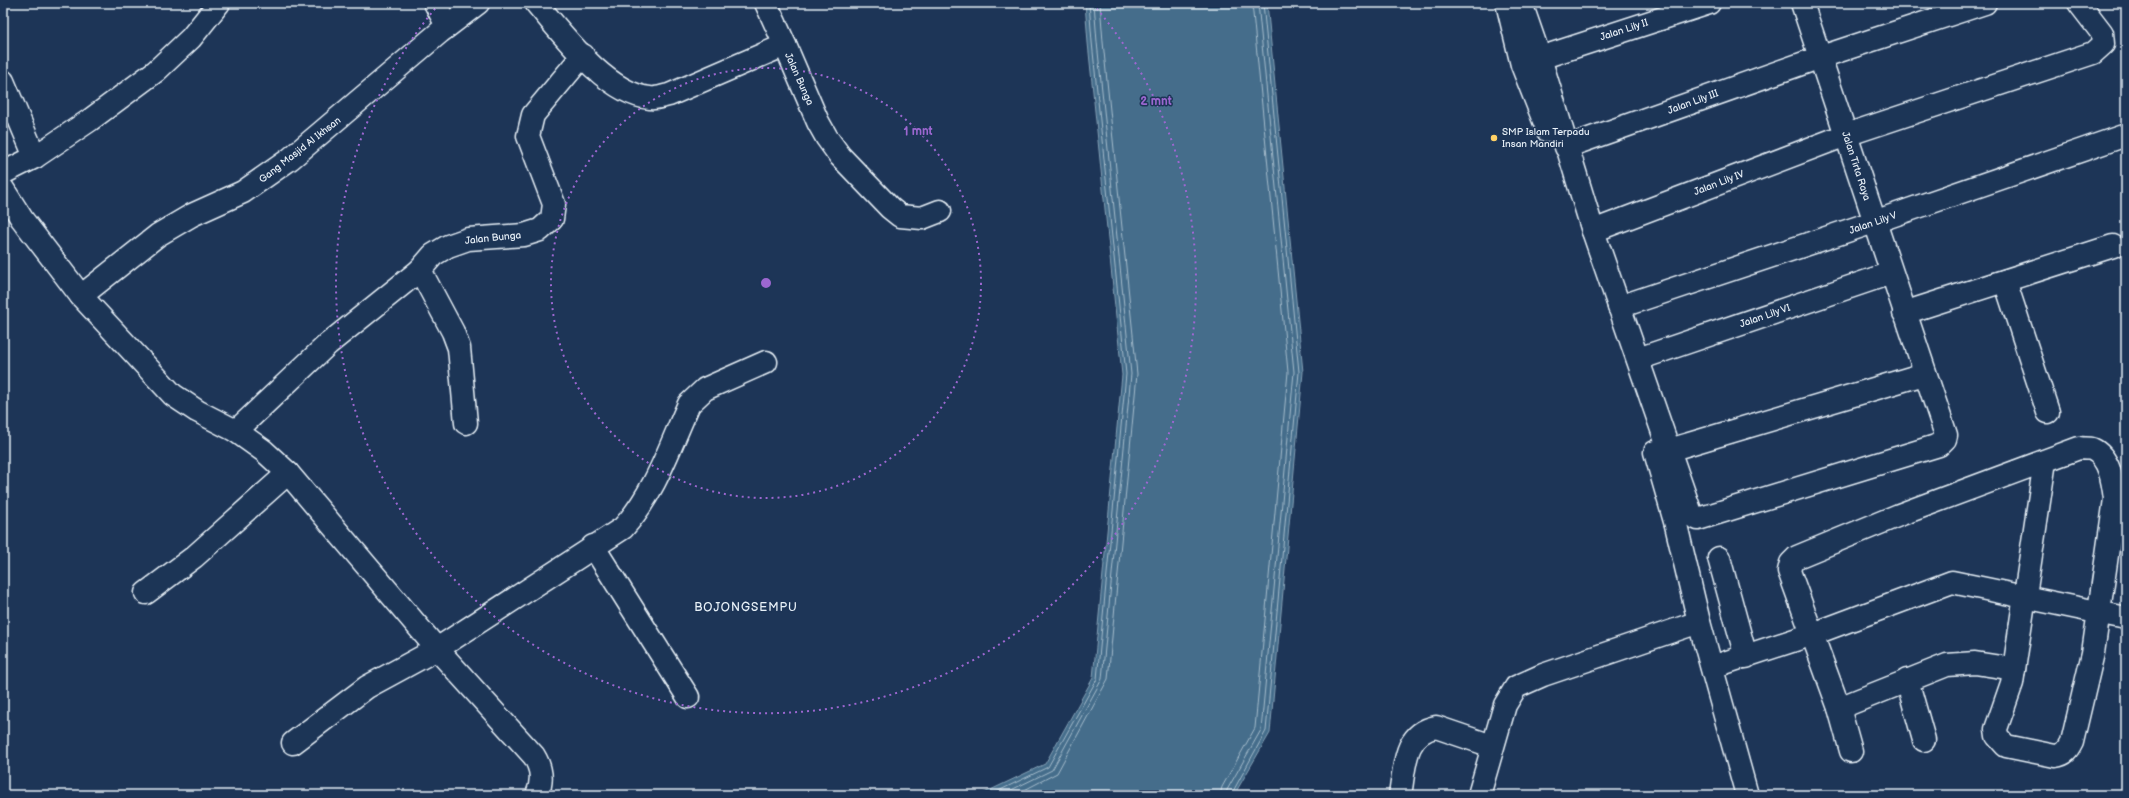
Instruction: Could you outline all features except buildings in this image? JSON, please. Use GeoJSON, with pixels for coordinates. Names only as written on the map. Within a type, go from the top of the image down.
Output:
{"type":"FeatureCollection","features":[{"type":"Feature","properties":{"kind":"street"},"geometry":{"type":"LineString","coordinates":[[3,173],[35,157],[90,120],[156,71],[191,38],[218,3]]}},
{"type":"Feature","properties":{"kind":"street"},"geometry":{"type":"LineString","coordinates":[[435,3],[447,26]]}},
{"type":"Feature","properties":{"kind":"street","name":"Gang Masjid Al Ikhsan"},"geometry":{"type":"LineString","coordinates":[[81,296],[158,235],[192,215],[243,192],[290,159],[447,26],[478,3]]}},
{"type":"Feature","properties":{"kind":"street","name":"Jalan Bunga"},"geometry":{"type":"LineString","coordinates":[[536,3],[583,56],[614,84],[632,94],[651,98],[669,95],[784,46],[818,122],[840,156],[890,208],[900,216],[912,219],[922,218],[940,212]]}},
{"type":"Feature","properties":{"kind":"street"},"geometry":{"type":"LineString","coordinates":[[766,3],[784,46]]}},
{"type":"Feature","properties":{"kind":"street"},"geometry":{"type":"LineString","coordinates":[[1507,3],[1522,65],[1555,150],[1656,454],[1676,525],[1699,622],[1747,795]]}},
{"type":"Feature","properties":{"kind":"street"},"geometry":{"type":"LineString","coordinates":[[1521,3],[1540,58],[1566,148],[1593,230],[1669,450],[1924,374]]}},
{"type":"Feature","properties":{"kind":"street","name":"Jalan Lily II"},"geometry":{"type":"LineString","coordinates":[[1540,58],[1708,3]]}},
{"type":"Feature","properties":{"kind":"street","name":"Jalan Tirta Raya"},"geometry":{"type":"LineString","coordinates":[[1669,450],[1692,516],[1698,519],[1939,445],[1945,439],[1946,435],[1924,374],[1802,3]]}},
{"type":"Feature","properties":{"kind":"street","name":"Jalan Lily III"},"geometry":{"type":"LineString","coordinates":[[1566,148],[1821,57],[1985,3]]}},
{"type":"Feature","properties":{"kind":"street","name":"Jalan Lily IV"},"geometry":{"type":"LineString","coordinates":[[1593,230],[1846,135],[2097,51],[2103,44],[2102,33],[2079,3]]}},
{"type":"Feature","properties":{"kind":"street","name":"Jalan Bunga"},"geometry":{"type":"LineString","coordinates":[[236,432],[328,344],[420,270],[433,255],[448,246],[468,239],[524,235],[540,230],[552,219],[554,204],[528,136],[533,115],[583,56]]}},
{"type":"Feature","properties":{"kind":"street"},"geometry":{"type":"LineString","coordinates":[[3,81],[35,157]]}},
{"type":"Feature","properties":{"kind":"street","name":"Jalan Lily V"},"geometry":{"type":"LineString","coordinates":[[1619,307],[1874,222],[2126,135]]}},
{"type":"Feature","properties":{"kind":"street"},"geometry":{"type":"LineString","coordinates":[[3,190],[22,219],[81,296],[173,395],[191,408],[236,432],[264,451],[288,473],[437,649],[534,756],[542,775],[537,795]]}},
{"type":"Feature","properties":{"kind":"street"},"geometry":{"type":"LineString","coordinates":[[1904,313],[2113,246]]}},
{"type":"Feature","properties":{"kind":"street"},"geometry":{"type":"LineString","coordinates":[[420,270],[453,332],[459,348],[466,423]]}},
{"type":"Feature","properties":{"kind":"street","name":"Jalan Lily VI"},"geometry":{"type":"LineString","coordinates":[[1638,359],[1891,273]]}},
{"type":"Feature","properties":{"kind":"street"},"geometry":{"type":"LineString","coordinates":[[2005,280],[2048,412]]}},
{"type":"Feature","properties":{"kind":"street"},"geometry":{"type":"LineString","coordinates":[[293,743],[367,687],[437,649],[593,546],[623,528],[636,514],[657,476],[689,404],[696,395],[704,389],[766,362]]}},
{"type":"Feature","properties":{"kind":"street"},"geometry":{"type":"LineString","coordinates":[[1851,751],[1840,708],[1789,571],[1791,563],[1797,557],[1899,515],[2079,448],[2092,449],[2101,457],[2108,467],[2113,481],[2115,499],[2093,652],[2072,742],[2062,755],[2056,756],[2006,746],[1997,736],[1996,729],[2012,684],[2045,461]]}},
{"type":"Feature","properties":{"kind":"street"},"geometry":{"type":"LineString","coordinates":[[146,593],[194,557],[288,473]]}},
{"type":"Feature","properties":{"kind":"street"},"geometry":{"type":"LineString","coordinates":[[593,546],[688,697]]}},
{"type":"Feature","properties":{"kind":"street"},"geometry":{"type":"LineString","coordinates":[[1718,558],[1746,657]]}},
{"type":"Feature","properties":{"kind":"street"},"geometry":{"type":"LineString","coordinates":[[1712,667],[1813,634],[1952,582],[2126,618]]}},
{"type":"Feature","properties":{"kind":"street"},"geometry":{"type":"LineString","coordinates":[[1479,795],[1505,705],[1516,687],[1543,675],[1699,622]]}},
{"type":"Feature","properties":{"kind":"street"},"geometry":{"type":"LineString","coordinates":[[1840,708],[1947,665],[1958,663],[1975,663],[2014,669]]}},
{"type":"Feature","properties":{"kind":"street"},"geometry":{"type":"LineString","coordinates":[[1907,680],[1924,740]]}},
{"type":"Feature","properties":{"kind":"street"},"geometry":{"type":"LineString","coordinates":[[1400,795],[1410,745],[1417,734],[1426,729],[1436,728],[1492,746]]}},
{"type":"Feature","properties":{"kind":"water"},"geometry":{"type":"Polygon","coordinates":[[[1085,3],[1267,3],[1303,372],[1270,733],[1234,795],[980,795],[1045,764],[1093,678],[1122,375],[1085,3]]]}},
{"type":"Feature","properties":{"kind":"place","name":"SMP Islam Terpadu Insan Mandiri"},"geometry":{"type":"Point","coordinates":[1494,138]}},
{"type":"Feature","properties":{"kind":"district","name":"BOJONGSEMPU"},"geometry":{"type":"Point","coordinates":[746,607]}}]}
